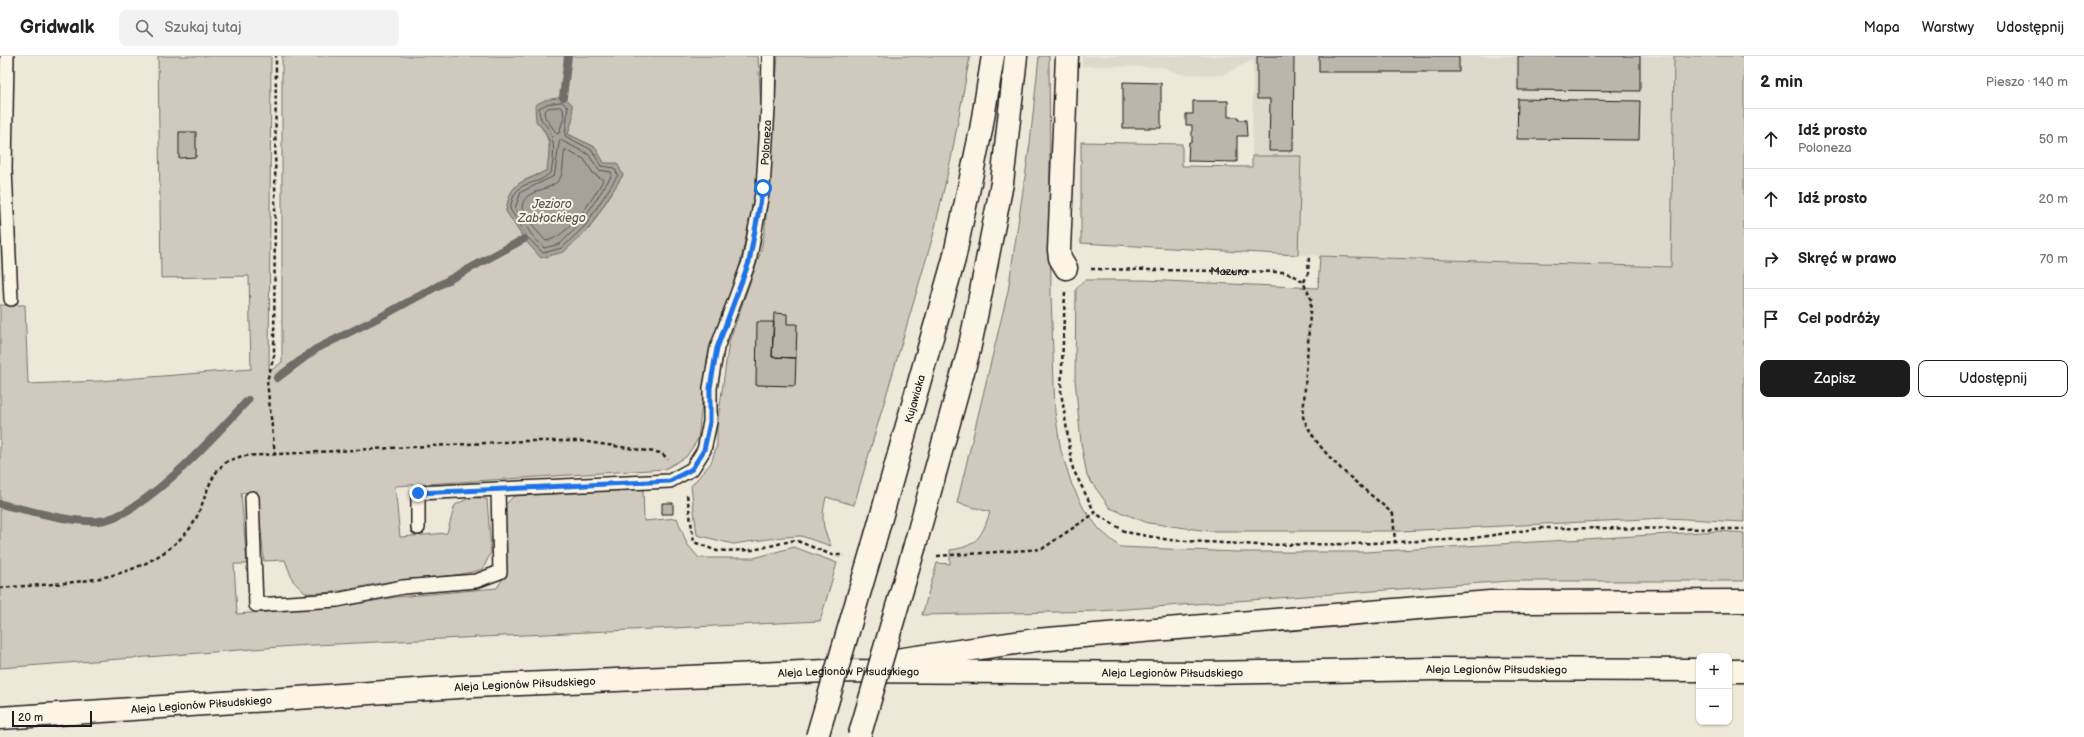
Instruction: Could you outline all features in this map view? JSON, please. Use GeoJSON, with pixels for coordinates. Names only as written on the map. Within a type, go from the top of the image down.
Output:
{"type":"FeatureCollection","features":[{"type":"Feature","properties":{"kind":"main road","name":"Kujawiaka"},"geometry":{"type":"LineString","coordinates":[[817,737],[954,259],[981,130],[993,56]]}},
{"type":"Feature","properties":{"kind":"main road"},"geometry":{"type":"LineString","coordinates":[[859,737],[915,545],[969,350],[1003,176],[1016,56]]}},
{"type":"Feature","properties":{"kind":"main road"},"geometry":{"type":"LineString","coordinates":[[1066,268],[1060,258],[1059,250],[1067,56]]}},
{"type":"Feature","properties":{"kind":"main road"},"geometry":{"type":"LineString","coordinates":[[826,671],[1036,640],[1490,602],[1744,600]]}},
{"type":"Feature","properties":{"kind":"main road","name":"Aleja Legionów Piłsudskiego"},"geometry":{"type":"LineString","coordinates":[[0,718],[473,686],[826,671],[1202,673],[1433,669],[1696,670]]}},
{"type":"Feature","properties":{"kind":"main road"},"geometry":{"type":"LineString","coordinates":[[1732,671],[1744,671]]}},
{"type":"Feature","properties":{"kind":"lane"},"geometry":{"type":"LineString","coordinates":[[7,56],[5,169],[11,299]]}},
{"type":"Feature","properties":{"kind":"lane","name":"Poloneza"},"geometry":{"type":"LineString","coordinates":[[684,474],[692,469],[704,450],[710,422],[710,388],[717,348],[749,262],[761,196],[768,108],[769,56]]}},
{"type":"Feature","properties":{"kind":"lane"},"geometry":{"type":"LineString","coordinates":[[418,528],[418,493],[670,481],[684,474]]}},
{"type":"Feature","properties":{"kind":"lane"},"geometry":{"type":"LineString","coordinates":[[252,498],[256,605],[337,600],[403,587],[476,580],[500,572],[498,489]]}},
{"type":"Feature","properties":{"kind":"path"},"geometry":{"type":"LineString","coordinates":[[275,455],[268,381],[274,356],[276,56]]}},
{"type":"Feature","properties":{"kind":"path"},"geometry":{"type":"LineString","coordinates":[[1309,256],[1308,273],[1304,282],[1311,299],[1303,418],[1307,428],[1333,462],[1394,514],[1395,542]]}},
{"type":"Feature","properties":{"kind":"path"},"geometry":{"type":"LineString","coordinates":[[1066,268],[1061,392],[1073,469],[1096,513],[1126,532],[1169,540],[1259,545],[1467,539],[1540,528],[1744,529]]}},
{"type":"Feature","properties":{"kind":"path","name":"Mazura"},"geometry":{"type":"LineString","coordinates":[[1066,268],[1283,272],[1298,276],[1304,282]]}},
{"type":"Feature","properties":{"kind":"path"},"geometry":{"type":"LineString","coordinates":[[0,588],[101,579],[139,567],[167,549],[188,531],[213,476],[226,462],[242,456],[524,441],[581,441],[661,453],[684,474]]}},
{"type":"Feature","properties":{"kind":"shaded area"},"geometry":{"type":"Polygon","coordinates":[[[158,56],[271,56],[269,372],[282,362],[282,56],[758,56],[761,106],[759,169],[739,268],[707,358],[698,439],[686,457],[665,469],[395,486],[400,537],[447,533],[455,505],[471,497],[487,499],[491,552],[483,569],[449,576],[393,581],[327,593],[305,593],[293,581],[285,560],[264,561],[257,491],[241,493],[247,564],[234,564],[237,614],[351,605],[397,597],[497,588],[507,572],[505,505],[514,496],[643,489],[644,521],[677,518],[687,544],[699,558],[754,558],[794,547],[837,563],[820,621],[293,646],[0,668],[0,305],[25,305],[28,384],[100,381],[251,369],[249,276],[161,278],[158,56]],[[573,118],[536,121],[545,133],[549,144],[547,170],[519,183],[515,187],[508,201],[506,211],[524,239],[589,229],[623,175],[604,163],[595,147],[568,134],[573,118]]]}},
{"type":"Feature","properties":{"kind":"shaded area"},"geometry":{"type":"Polygon","coordinates":[[[778,56],[970,56],[951,159],[933,236],[854,505],[826,497],[823,511],[823,522],[831,546],[801,536],[733,544],[697,535],[691,486],[711,463],[717,445],[717,426],[729,342],[760,254],[765,230],[778,56]]]}},
{"type":"Feature","properties":{"kind":"shaded area"},"geometry":{"type":"Polygon","coordinates":[[[1039,56],[1049,56],[1051,294],[1055,413],[1061,451],[1072,485],[1084,509],[1100,530],[1120,547],[1237,552],[1365,552],[1719,531],[1744,533],[1744,581],[1509,581],[1100,611],[922,615],[937,563],[950,564],[950,550],[959,549],[977,539],[984,528],[990,512],[957,503],[1008,291],[1030,143],[1039,56]]]}},
{"type":"Feature","properties":{"kind":"shaded area"},"geometry":{"type":"Polygon","coordinates":[[[1082,56],[1674,56],[1671,267],[1298,255],[1301,156],[1252,156],[1253,60],[1222,75],[1179,74],[1163,67],[1082,66],[1082,56]]]}},
{"type":"Feature","properties":{"kind":"shaded area"},"geometry":{"type":"Polygon","coordinates":[[[1674,56],[1744,56],[1744,522],[1666,518],[1400,531],[1209,531],[1148,523],[1110,508],[1087,476],[1081,443],[1075,379],[1076,289],[1084,280],[1143,280],[1318,288],[1320,256],[1671,267],[1674,56]]]}},
{"type":"Feature","properties":{"kind":"shaded area"},"geometry":{"type":"Polygon","coordinates":[[[1081,142],[1182,144],[1182,166],[1252,167],[1252,156],[1301,156],[1298,255],[1081,243],[1081,142]]]}},
{"type":"Feature","properties":{"kind":"water","name":"Jezioro Zabłockiego"},"geometry":{"type":"Polygon","coordinates":[[[563,97],[572,104],[573,118],[568,134],[595,147],[604,163],[617,163],[623,175],[589,228],[564,252],[541,258],[524,239],[506,211],[511,193],[519,183],[547,170],[550,143],[545,131],[536,121],[535,105],[545,100],[563,97]]]}},
{"type":"Feature","properties":{"kind":"building"},"geometry":{"type":"Polygon","coordinates":[[[1257,56],[1294,56],[1293,151],[1269,151],[1270,99],[1257,99],[1257,56]]]}},
{"type":"Feature","properties":{"kind":"building"},"geometry":{"type":"Polygon","coordinates":[[[1319,56],[1459,56],[1459,72],[1319,72],[1319,56]]]}},
{"type":"Feature","properties":{"kind":"building"},"geometry":{"type":"Polygon","coordinates":[[[1518,56],[1640,56],[1640,91],[1518,90],[1518,56]]]}},
{"type":"Feature","properties":{"kind":"building"},"geometry":{"type":"Polygon","coordinates":[[[1123,82],[1161,83],[1161,128],[1123,128],[1123,82]]]}},
{"type":"Feature","properties":{"kind":"building"},"geometry":{"type":"Polygon","coordinates":[[[1518,99],[1640,101],[1639,140],[1517,139],[1518,99]]]}},
{"type":"Feature","properties":{"kind":"building"},"geometry":{"type":"Polygon","coordinates":[[[1193,101],[1228,101],[1228,117],[1238,117],[1238,120],[1246,120],[1247,136],[1237,136],[1237,162],[1188,161],[1189,142],[1192,142],[1192,125],[1186,125],[1186,114],[1193,114],[1193,101]]]}},
{"type":"Feature","properties":{"kind":"building"},"geometry":{"type":"Polygon","coordinates":[[[179,132],[196,132],[196,157],[179,158],[179,132]]]}},
{"type":"Feature","properties":{"kind":"building"},"geometry":{"type":"Polygon","coordinates":[[[774,313],[787,314],[787,324],[797,324],[796,358],[772,357],[774,313]]]}},
{"type":"Feature","properties":{"kind":"building"},"geometry":{"type":"Polygon","coordinates":[[[757,322],[774,322],[772,357],[796,358],[795,386],[756,385],[757,322]]]}},
{"type":"Feature","properties":{"kind":"building"},"geometry":{"type":"Polygon","coordinates":[[[662,503],[673,503],[673,514],[662,514],[662,503]]]}},
{"type":"Feature","properties":{"kind":"waterway"},"geometry":{"type":"LineString","coordinates":[[563,97],[568,56]]}},
{"type":"Feature","properties":{"kind":"waterway"},"geometry":{"type":"LineString","coordinates":[[277,378],[316,349],[386,314],[524,239]]}},
{"type":"Feature","properties":{"kind":"waterway"},"geometry":{"type":"LineString","coordinates":[[0,504],[50,516],[76,520],[99,521],[117,516],[157,490],[199,452],[248,400]]}},
{"type":"Feature","properties":{"kind":"route"},"geometry":{"type":"LineString","coordinates":[[418,493],[670,481],[692,469],[704,450],[710,422],[710,388],[717,348],[749,262],[763,188]]}}]}
